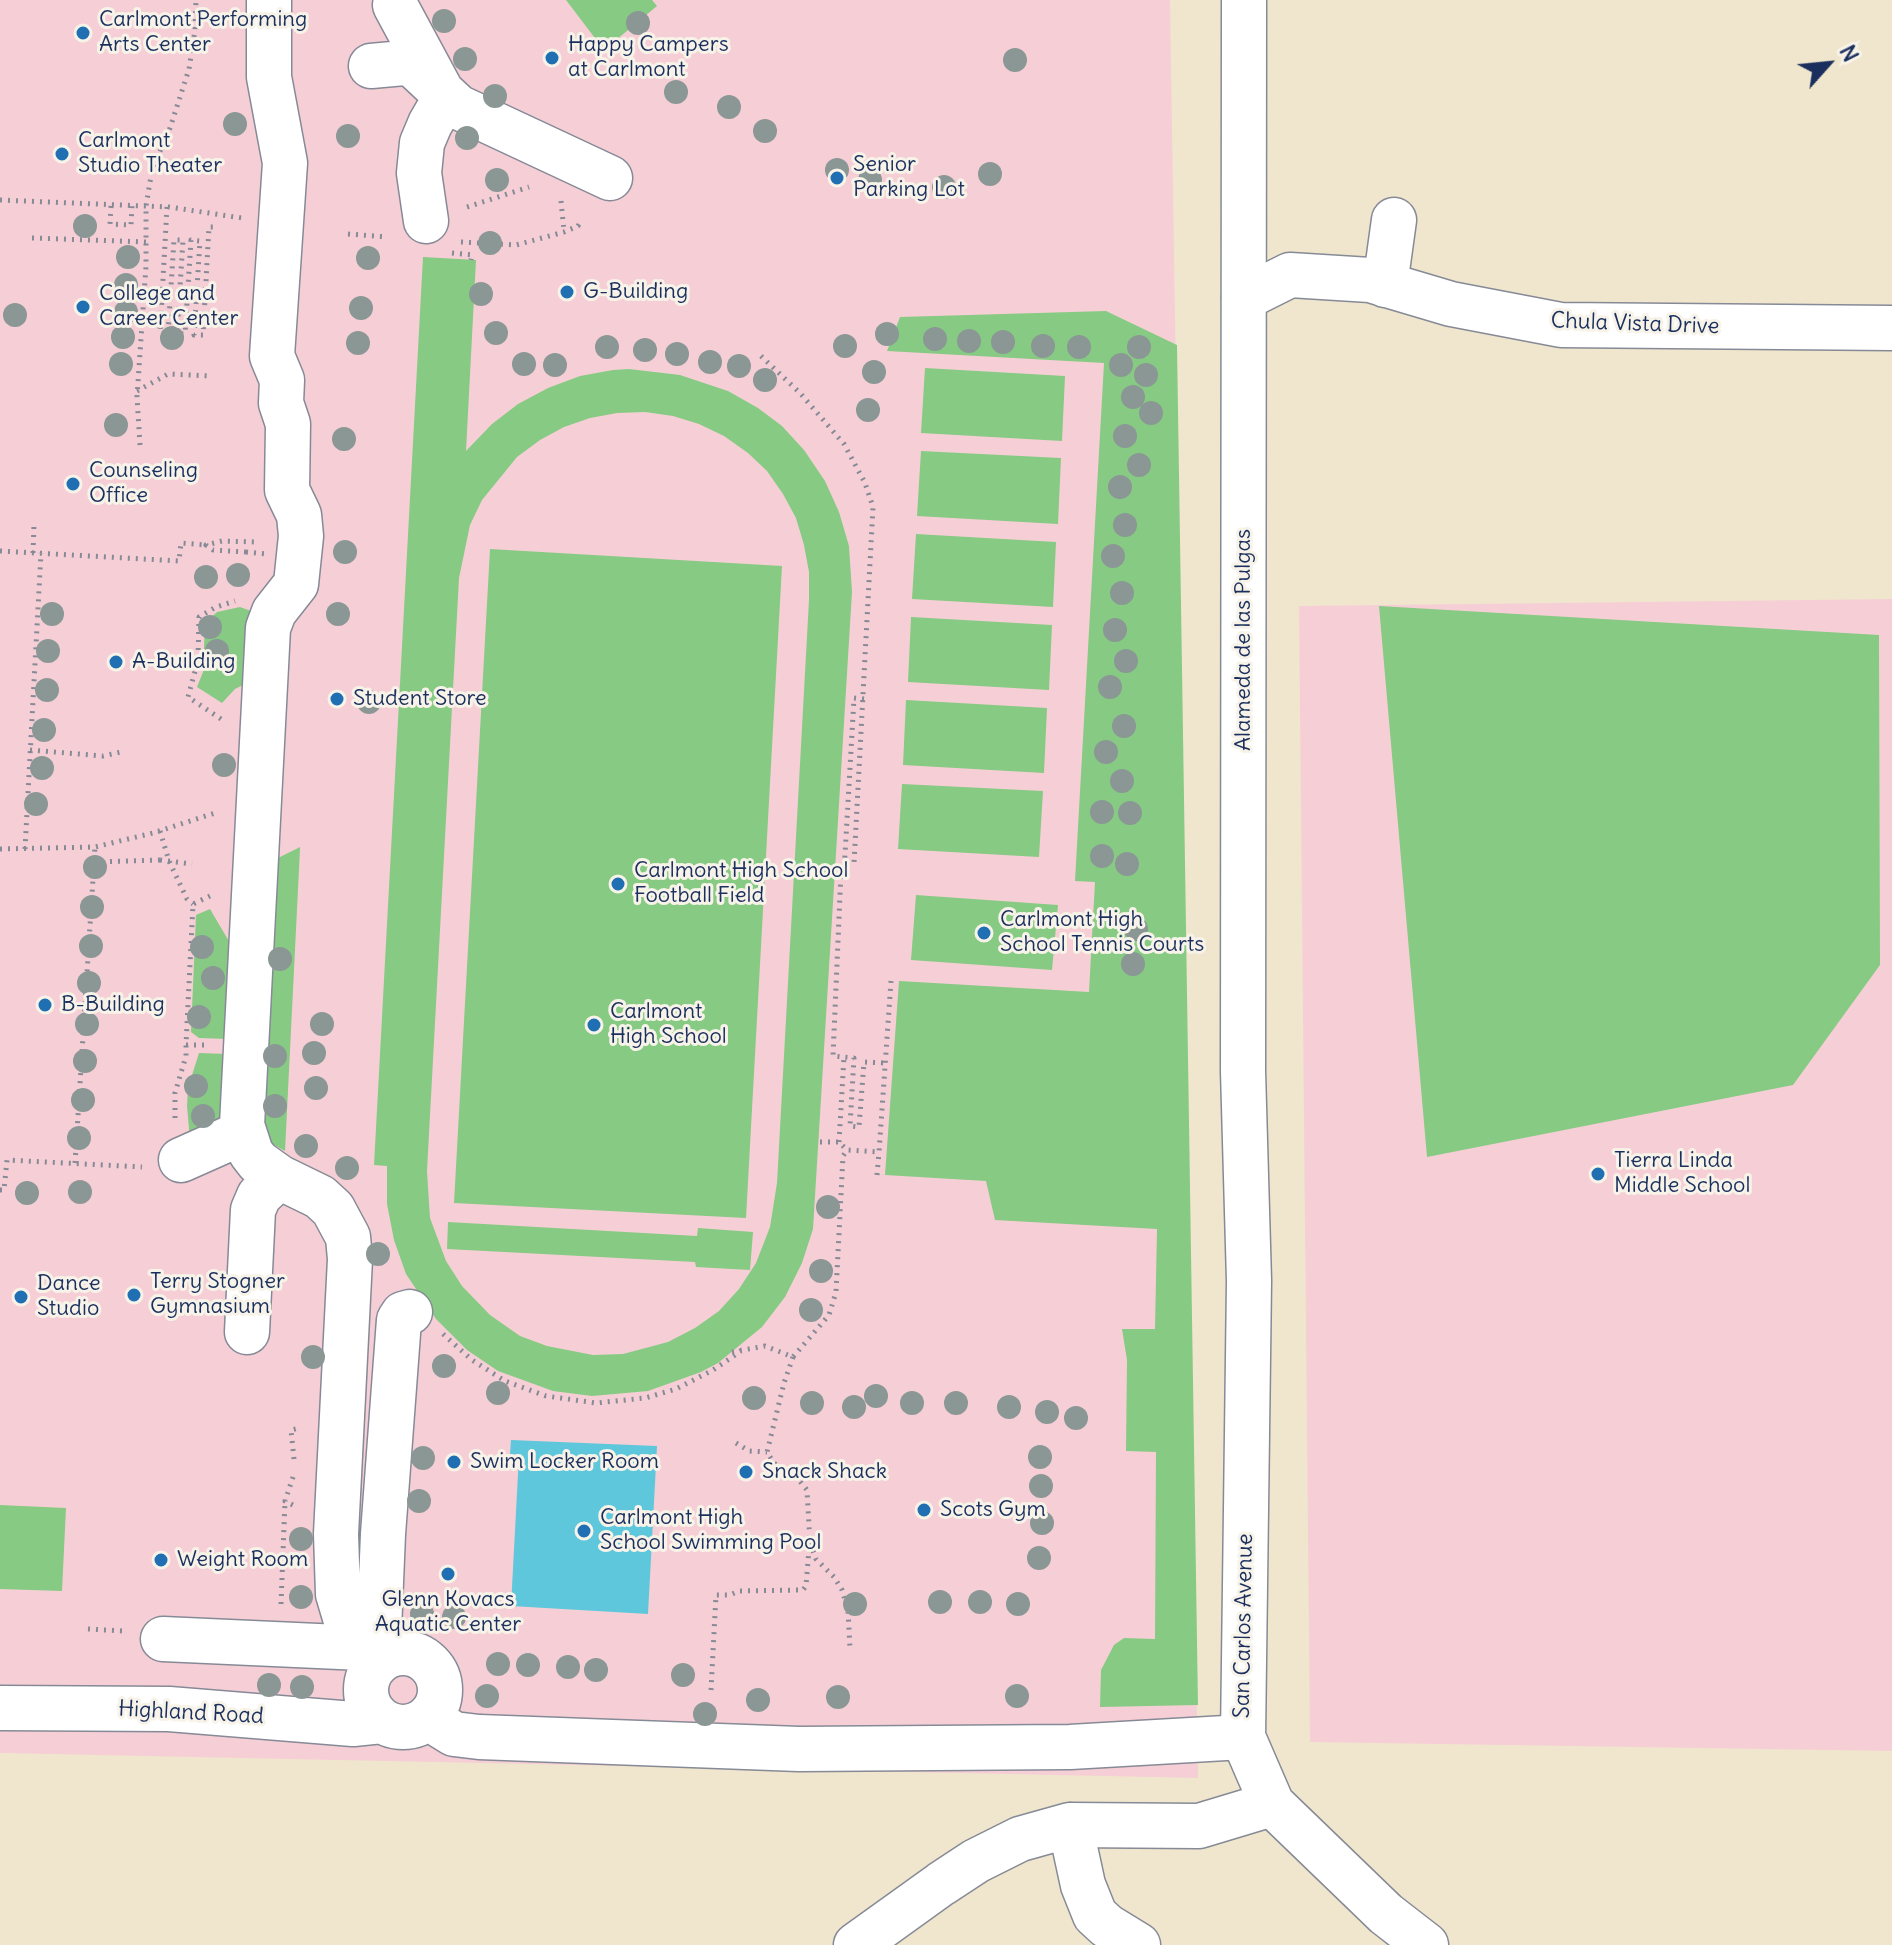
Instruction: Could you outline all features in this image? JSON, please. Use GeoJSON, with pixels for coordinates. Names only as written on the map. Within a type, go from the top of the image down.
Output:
{"type":"FeatureCollection","features":[{"type":"Feature","properties":{"kind":"main road"},"geometry":{"type":"LineString","coordinates":[[269,0],[269,77],[285,163],[272,356],[282,380],[281,403],[288,424],[287,490],[301,526],[296,584],[273,615],[268,628],[245,1047],[244,1132],[251,1153],[279,1177],[306,1188],[326,1203],[339,1218],[349,1245],[335,1550],[341,1610],[349,1631],[376,1655]]}},
{"type":"Feature","properties":{"kind":"main road","name":"Alameda de las Pulgas"},"geometry":{"type":"LineString","coordinates":[[1244,0],[1243,1071],[1249,1281]]}},
{"type":"Feature","properties":{"kind":"main road"},"geometry":{"type":"LineString","coordinates":[[395,5],[445,98]]}},
{"type":"Feature","properties":{"kind":"main road"},"geometry":{"type":"LineString","coordinates":[[371,66],[413,65],[445,98],[461,109],[610,178]]}},
{"type":"Feature","properties":{"kind":"main road"},"geometry":{"type":"LineString","coordinates":[[439,239],[419,173],[422,143],[445,98]]}},
{"type":"Feature","properties":{"kind":"main road"},"geometry":{"type":"LineString","coordinates":[[1385,285],[1394,220]]}},
{"type":"Feature","properties":{"kind":"main road","name":"Chula Vista Drive"},"geometry":{"type":"LineString","coordinates":[[1244,298],[1290,275],[1370,280],[1451,304],[1561,325],[1892,328]]}},
{"type":"Feature","properties":{"kind":"main road"},"geometry":{"type":"LineString","coordinates":[[181,1160],[244,1132]]}},
{"type":"Feature","properties":{"kind":"main road"},"geometry":{"type":"LineString","coordinates":[[247,1332],[253,1210],[266,1188],[279,1177]]}},
{"type":"Feature","properties":{"kind":"main road","name":"San Carlos Avenue"},"geometry":{"type":"LineString","coordinates":[[1249,1281],[1243,1737],[1272,1804],[1386,1914],[1426,1945]]}},
{"type":"Feature","properties":{"kind":"main road"},"geometry":{"type":"LineString","coordinates":[[163,1639],[279,1645],[376,1655],[411,1653],[431,1666],[440,1689],[431,1715],[411,1726],[398,1727],[382,1721],[369,1705],[365,1694],[376,1655],[379,1635],[383,1534],[399,1320],[403,1314],[410,1312]]}},
{"type":"Feature","properties":{"kind":"main road","name":"Highland Road"},"geometry":{"type":"LineString","coordinates":[[0,1708],[169,1709],[353,1724],[382,1721]]}},
{"type":"Feature","properties":{"kind":"main road"},"geometry":{"type":"LineString","coordinates":[[431,1715],[454,1734],[479,1737],[799,1749],[1070,1747],[1243,1737]]}},
{"type":"Feature","properties":{"kind":"main road"},"geometry":{"type":"LineString","coordinates":[[856,1945],[976,1861],[1020,1839],[1070,1825],[1199,1826],[1272,1804]]}},
{"type":"Feature","properties":{"kind":"main road"},"geometry":{"type":"LineString","coordinates":[[1070,1825],[1088,1902],[1095,1915],[1138,1945]]}},
{"type":"Feature","properties":{"kind":"path"},"geometry":{"type":"LineString","coordinates":[[140,445],[137,391],[147,242],[146,206],[152,170],[170,128],[189,69],[196,0]]}},
{"type":"Feature","properties":{"kind":"path"},"geometry":{"type":"LineString","coordinates":[[439,239],[542,184]]}},
{"type":"Feature","properties":{"kind":"path"},"geometry":{"type":"LineString","coordinates":[[558,193],[563,208],[564,232]]}},
{"type":"Feature","properties":{"kind":"path"},"geometry":{"type":"LineString","coordinates":[[0,200],[167,207],[251,220]]}},
{"type":"Feature","properties":{"kind":"path"},"geometry":{"type":"LineString","coordinates":[[111,206],[110,224],[131,225],[132,206]]}},
{"type":"Feature","properties":{"kind":"path"},"geometry":{"type":"LineString","coordinates":[[167,207],[160,333],[168,334],[174,240],[183,240],[177,334],[185,334],[191,240],[200,241],[194,335],[203,335],[209,227],[217,227]]}},
{"type":"Feature","properties":{"kind":"path"},"geometry":{"type":"LineString","coordinates":[[348,234],[400,235],[508,246],[564,232],[578,226],[581,221]]}},
{"type":"Feature","properties":{"kind":"path"},"geometry":{"type":"LineString","coordinates":[[32,238],[147,242]]}},
{"type":"Feature","properties":{"kind":"path"},"geometry":{"type":"LineString","coordinates":[[439,239],[472,255],[471,260]]}},
{"type":"Feature","properties":{"kind":"path"},"geometry":{"type":"LineString","coordinates":[[761,356],[833,429],[856,465],[870,495],[874,522],[854,863]]}},
{"type":"Feature","properties":{"kind":"path"},"geometry":{"type":"LineString","coordinates":[[137,391],[168,374],[210,376]]}},
{"type":"Feature","properties":{"kind":"path"},"geometry":{"type":"LineString","coordinates":[[33,553],[34,525]]}},
{"type":"Feature","properties":{"kind":"path"},"geometry":{"type":"LineString","coordinates":[[0,551],[179,561],[181,543],[258,542]]}},
{"type":"Feature","properties":{"kind":"path"},"geometry":{"type":"LineString","coordinates":[[206,545],[213,550],[266,554]]}},
{"type":"Feature","properties":{"kind":"path"},"geometry":{"type":"LineString","coordinates":[[25,849],[41,553]]}},
{"type":"Feature","properties":{"kind":"path"},"geometry":{"type":"LineString","coordinates":[[261,745],[188,697],[198,660],[198,620],[202,613],[241,601],[253,603],[273,615]]}},
{"type":"Feature","properties":{"kind":"path"},"geometry":{"type":"LineString","coordinates":[[864,699],[854,698],[844,872],[841,872],[833,1056],[854,1058],[850,1126],[859,1127],[864,1062],[885,1063]]}},
{"type":"Feature","properties":{"kind":"path"},"geometry":{"type":"LineString","coordinates":[[30,750],[103,756],[121,752],[121,749]]}},
{"type":"Feature","properties":{"kind":"path"},"geometry":{"type":"LineString","coordinates":[[0,849],[95,847],[160,831],[258,800]]}},
{"type":"Feature","properties":{"kind":"path"},"geometry":{"type":"LineString","coordinates":[[160,831],[169,861],[187,899],[193,904]]}},
{"type":"Feature","properties":{"kind":"path"},"geometry":{"type":"LineString","coordinates":[[75,1163],[95,847]]}},
{"type":"Feature","properties":{"kind":"path"},"geometry":{"type":"LineString","coordinates":[[94,862],[160,860],[192,864]]}},
{"type":"Feature","properties":{"kind":"path"},"geometry":{"type":"LineString","coordinates":[[193,904],[254,873]]}},
{"type":"Feature","properties":{"kind":"path"},"geometry":{"type":"LineString","coordinates":[[193,904],[186,1045],[245,1047]]}},
{"type":"Feature","properties":{"kind":"path"},"geometry":{"type":"LineString","coordinates":[[877,1175],[891,981]]}},
{"type":"Feature","properties":{"kind":"path"},"geometry":{"type":"LineString","coordinates":[[839,1142],[844,1057]]}},
{"type":"Feature","properties":{"kind":"path"},"geometry":{"type":"LineString","coordinates":[[820,1142],[839,1142],[847,1150],[879,1152]]}},
{"type":"Feature","properties":{"kind":"path"},"geometry":{"type":"LineString","coordinates":[[711,1690],[716,1595],[739,1591],[804,1589],[809,1532],[807,1490],[798,1479],[774,1463],[767,1452],[793,1357],[824,1323],[833,1305],[837,1277],[841,1163],[847,1150]]}},
{"type":"Feature","properties":{"kind":"path"},"geometry":{"type":"LineString","coordinates":[[0,1190],[4,1190],[7,1160],[138,1167]]}},
{"type":"Feature","properties":{"kind":"path"},"geometry":{"type":"LineString","coordinates":[[410,1312],[426,1319],[472,1360],[505,1381],[546,1396],[582,1402],[628,1401],[661,1394],[700,1377],[747,1348]]}},
{"type":"Feature","properties":{"kind":"path"},"geometry":{"type":"LineString","coordinates":[[732,1352],[765,1346],[793,1357]]}},
{"type":"Feature","properties":{"kind":"path"},"geometry":{"type":"LineString","coordinates":[[279,1645],[285,1501],[293,1482],[291,1430],[297,1429]]}},
{"type":"Feature","properties":{"kind":"path"},"geometry":{"type":"LineString","coordinates":[[736,1443],[749,1451],[767,1452]]}},
{"type":"Feature","properties":{"kind":"path"},"geometry":{"type":"LineString","coordinates":[[285,1501],[294,1506]]}},
{"type":"Feature","properties":{"kind":"path"},"geometry":{"type":"LineString","coordinates":[[809,1532],[814,1555],[834,1577],[846,1602],[850,1648]]}},
{"type":"Feature","properties":{"kind":"shaded area","name":"Carlmont High School"},"geometry":{"type":"Polygon","coordinates":[[[0,0],[1170,0],[1198,1778],[0,1753],[0,0]]]}},
{"type":"Feature","properties":{"kind":"shaded area","name":"Tierra Linda Middle School"},"geometry":{"type":"Polygon","coordinates":[[[1892,599],[1892,1751],[1310,1742],[1299,606],[1892,599]]]}},
{"type":"Feature","properties":{"kind":"green space"},"geometry":{"type":"Polygon","coordinates":[[[566,0],[652,0],[657,6],[604,50],[566,0]]]}},
{"type":"Feature","properties":{"kind":"green space"},"geometry":{"type":"Polygon","coordinates":[[[423,257],[476,260],[466,451],[492,424],[518,404],[580,376],[629,369],[680,375],[728,391],[782,426],[804,450],[825,481],[839,512],[849,546],[852,592],[813,1229],[802,1263],[785,1297],[762,1327],[718,1363],[648,1391],[592,1396],[553,1391],[498,1371],[467,1350],[436,1319],[406,1274],[394,1240],[387,1204],[387,1166],[374,1165],[423,257]],[[645,412],[590,418],[564,427],[517,457],[482,500],[470,525],[459,578],[427,1171],[430,1218],[446,1261],[462,1286],[490,1315],[520,1336],[547,1346],[593,1355],[623,1354],[668,1342],[719,1311],[739,1289],[756,1263],[770,1227],[777,1183],[809,572],[796,518],[767,471],[724,436],[673,416],[645,412]]]}},
{"type":"Feature","properties":{"kind":"green space"},"geometry":{"type":"Polygon","coordinates":[[[1106,311],[1177,345],[1198,1705],[1100,1707],[1101,1670],[1114,1645],[1124,1638],[1155,1639],[1156,1452],[1126,1451],[1127,1360],[1122,1329],[1155,1329],[1157,1229],[995,1220],[986,1181],[885,1175],[899,981],[1089,992],[1095,882],[1075,881],[1104,363],[887,351],[900,317],[1106,311]]]}},
{"type":"Feature","properties":{"kind":"green space"},"geometry":{"type":"Polygon","coordinates":[[[925,368],[1065,376],[1062,441],[921,433],[925,368]]]}},
{"type":"Feature","properties":{"kind":"green space"},"geometry":{"type":"Polygon","coordinates":[[[921,451],[1061,458],[1058,524],[917,516],[921,451]]]}},
{"type":"Feature","properties":{"kind":"green space"},"geometry":{"type":"Polygon","coordinates":[[[916,534],[1056,542],[1053,607],[912,599],[916,534]]]}},
{"type":"Feature","properties":{"kind":"green space","name":"Carlmont High School Football Field"},"geometry":{"type":"Polygon","coordinates":[[[490,549],[782,566],[746,1218],[454,1203],[490,549]]]}},
{"type":"Feature","properties":{"kind":"green space"},"geometry":{"type":"Polygon","coordinates":[[[1379,606],[1879,635],[1880,965],[1793,1085],[1427,1157],[1379,606]]]}},
{"type":"Feature","properties":{"kind":"green space"},"geometry":{"type":"Polygon","coordinates":[[[240,607],[254,612],[247,683],[235,689],[222,703],[197,687],[203,672],[205,623],[217,612],[240,607]]]}},
{"type":"Feature","properties":{"kind":"green space"},"geometry":{"type":"Polygon","coordinates":[[[911,617],[1052,625],[1049,690],[908,682],[911,617]]]}},
{"type":"Feature","properties":{"kind":"green space"},"geometry":{"type":"Polygon","coordinates":[[[906,700],[1047,708],[1044,773],[903,765],[906,700]]]}},
{"type":"Feature","properties":{"kind":"green space","name":"Carlmont High School Tennis Courts"},"geometry":{"type":"Polygon","coordinates":[[[902,784],[1043,791],[1039,857],[898,849],[902,784]]]}},
{"type":"Feature","properties":{"kind":"green space"},"geometry":{"type":"Polygon","coordinates":[[[300,847],[285,1151],[269,1142],[260,1120],[274,860],[300,847]]]}},
{"type":"Feature","properties":{"kind":"green space","name":"Carlmont High School Tennis Courts"},"geometry":{"type":"Polygon","coordinates":[[[916,895],[1058,905],[1052,970],[911,960],[916,895]]]}},
{"type":"Feature","properties":{"kind":"green space"},"geometry":{"type":"Polygon","coordinates":[[[210,909],[230,943],[227,1039],[199,1038],[191,1032],[196,915],[210,909]]]}},
{"type":"Feature","properties":{"kind":"green space"},"geometry":{"type":"Polygon","coordinates":[[[199,1053],[228,1054],[222,1126],[190,1140],[188,1088],[199,1053]]]}},
{"type":"Feature","properties":{"kind":"green space"},"geometry":{"type":"Polygon","coordinates":[[[448,1222],[697,1236],[698,1228],[753,1232],[750,1270],[696,1267],[695,1262],[447,1249],[448,1222]]]}},
{"type":"Feature","properties":{"kind":"green space"},"geometry":{"type":"Polygon","coordinates":[[[0,1505],[66,1508],[62,1591],[0,1589],[0,1505]]]}},
{"type":"Feature","properties":{"kind":"water","name":"Carlmont High School Swimming Pool"},"geometry":{"type":"Polygon","coordinates":[[[511,1440],[657,1446],[648,1614],[511,1606],[519,1455],[510,1454],[511,1440]]]}},
{"type":"Feature","properties":{"kind":"place","name":"Carlmont Performing Arts Center"},"geometry":{"type":"Point","coordinates":[83,33]}},
{"type":"Feature","properties":{"kind":"place","name":"Happy Campers at Carlmont"},"geometry":{"type":"Point","coordinates":[552,58]}},
{"type":"Feature","properties":{"kind":"place","name":"Carlmont Studio Theater"},"geometry":{"type":"Point","coordinates":[62,154]}},
{"type":"Feature","properties":{"kind":"place","name":"Senior Parking Lot"},"geometry":{"type":"Point","coordinates":[837,178]}},
{"type":"Feature","properties":{"kind":"place","name":"G-Building"},"geometry":{"type":"Point","coordinates":[567,292]}},
{"type":"Feature","properties":{"kind":"place","name":"College and Career Center"},"geometry":{"type":"Point","coordinates":[83,307]}},
{"type":"Feature","properties":{"kind":"place","name":"Counseling Office"},"geometry":{"type":"Point","coordinates":[73,484]}},
{"type":"Feature","properties":{"kind":"place","name":"A-Building"},"geometry":{"type":"Point","coordinates":[116,662]}},
{"type":"Feature","properties":{"kind":"place","name":"Student Store"},"geometry":{"type":"Point","coordinates":[337,699]}},
{"type":"Feature","properties":{"kind":"place","name":"Carlmont High School Football Field"},"geometry":{"type":"Point","coordinates":[618,884]}},
{"type":"Feature","properties":{"kind":"place","name":"Carlmont High School Tennis Courts"},"geometry":{"type":"Point","coordinates":[984,933]}},
{"type":"Feature","properties":{"kind":"place","name":"B-Building"},"geometry":{"type":"Point","coordinates":[45,1005]}},
{"type":"Feature","properties":{"kind":"place","name":"Carlmont High School"},"geometry":{"type":"Point","coordinates":[594,1025]}},
{"type":"Feature","properties":{"kind":"place","name":"Tierra Linda Middle School"},"geometry":{"type":"Point","coordinates":[1598,1174]}},
{"type":"Feature","properties":{"kind":"place","name":"Terry Stogner Gymnasium"},"geometry":{"type":"Point","coordinates":[134,1295]}},
{"type":"Feature","properties":{"kind":"place","name":"Dance Studio"},"geometry":{"type":"Point","coordinates":[21,1297]}},
{"type":"Feature","properties":{"kind":"place","name":"Swim Locker Room"},"geometry":{"type":"Point","coordinates":[454,1462]}},
{"type":"Feature","properties":{"kind":"place","name":"Snack Shack"},"geometry":{"type":"Point","coordinates":[746,1472]}},
{"type":"Feature","properties":{"kind":"place","name":"Scots Gym"},"geometry":{"type":"Point","coordinates":[924,1510]}},
{"type":"Feature","properties":{"kind":"place","name":"Carlmont High School Swimming Pool"},"geometry":{"type":"Point","coordinates":[584,1531]}},
{"type":"Feature","properties":{"kind":"place","name":"Weight Room"},"geometry":{"type":"Point","coordinates":[161,1560]}},
{"type":"Feature","properties":{"kind":"place","name":"Glenn Kovacs Aquatic Center"},"geometry":{"type":"Point","coordinates":[448,1574]}}]}
